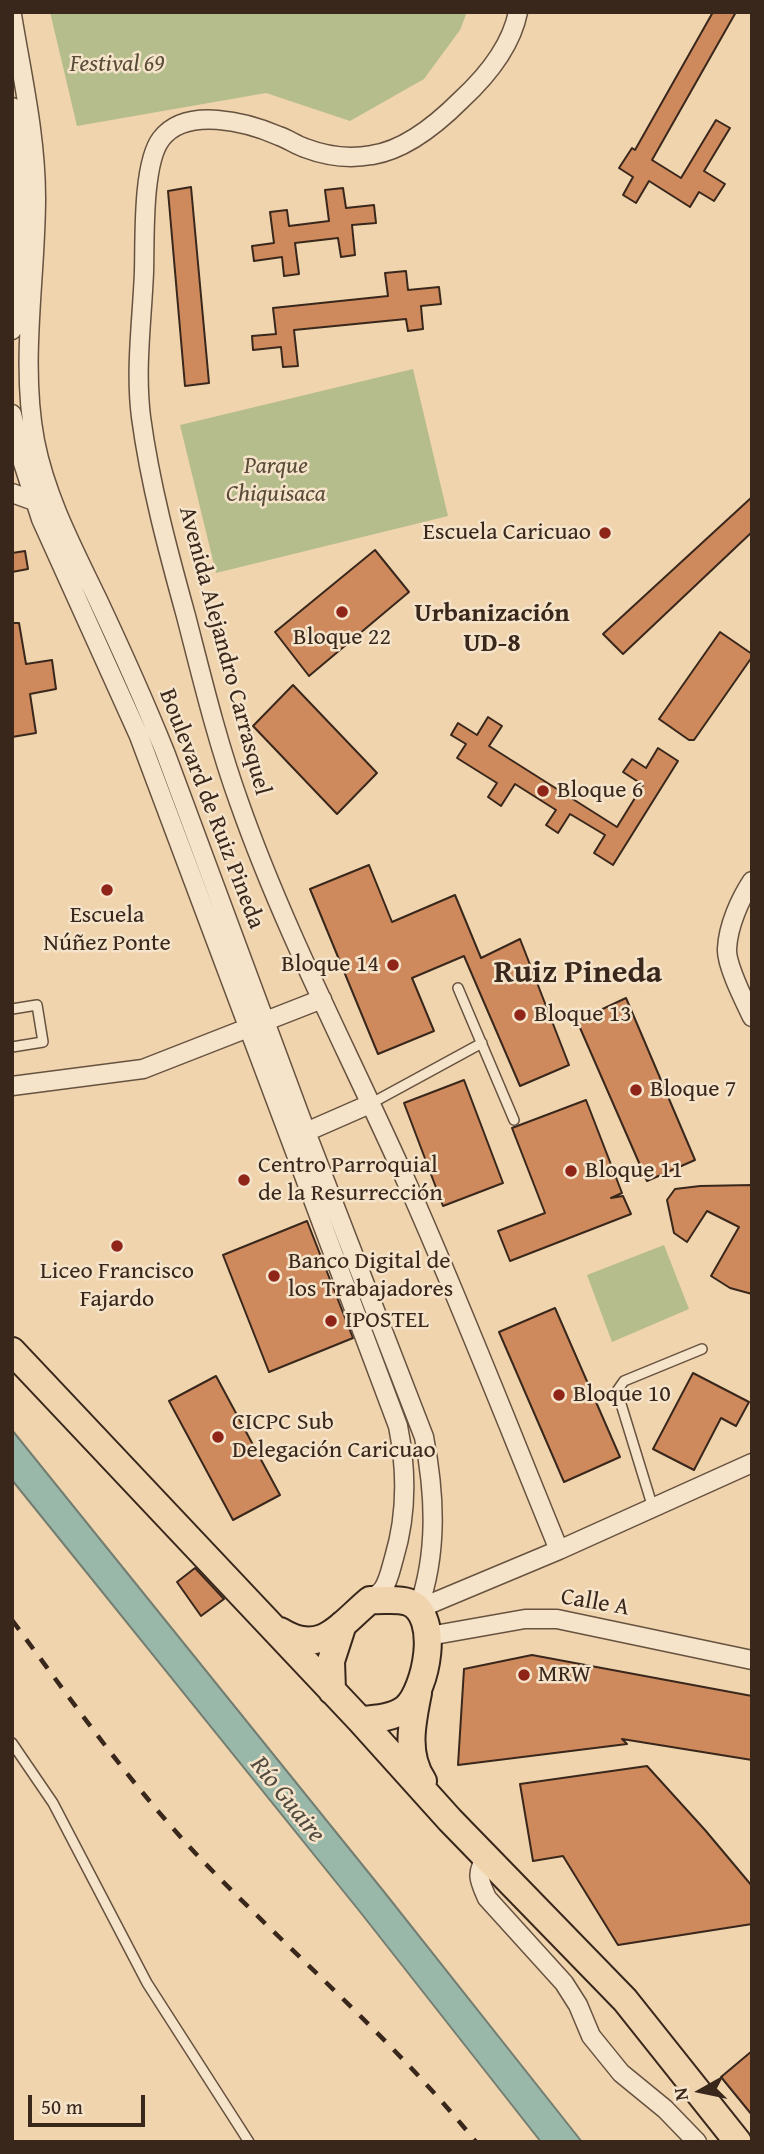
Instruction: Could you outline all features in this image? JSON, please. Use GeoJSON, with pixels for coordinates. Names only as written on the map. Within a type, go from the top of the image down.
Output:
{"type":"FeatureCollection","features":[{"type":"Feature","properties":{"kind":"main road"},"geometry":{"type":"LineString","coordinates":[[12,1351],[450,1819],[625,2000],[738,2142]]}},
{"type":"Feature","properties":{"kind":"main road"},"geometry":{"type":"LineString","coordinates":[[12,1369],[51,1406],[93,1437]]}},
{"type":"Feature","properties":{"kind":"main road"},"geometry":{"type":"LineString","coordinates":[[266,1622],[293,1640],[311,1642],[327,1637],[370,1600],[408,1602],[418,1609],[427,1624],[429,1636],[410,1747],[415,1769],[450,1819]]}},
{"type":"Feature","properties":{"kind":"main road"},"geometry":{"type":"LineString","coordinates":[[332,1691],[331,1661],[343,1625]]}},
{"type":"Feature","properties":{"kind":"main road"},"geometry":{"type":"LineString","coordinates":[[360,1720],[402,1711],[409,1706],[419,1687]]}},
{"type":"Feature","properties":{"kind":"street","name":"Avenida Alejandro Carrasquel"},"geometry":{"type":"LineString","coordinates":[[518,12],[517,21],[500,56],[479,84],[443,118],[406,142],[377,155],[331,155],[243,123],[191,121],[172,128],[158,141],[151,164],[138,350],[141,414],[150,469],[172,567],[238,801],[265,871],[450,1284],[559,1550]]}},
{"type":"Feature","properties":{"kind":"street","name":"Boulevard de Ruiz Pineda"},"geometry":{"type":"LineString","coordinates":[[12,15],[35,148],[34,270],[29,351],[35,439],[31,494],[141,693],[424,1437],[434,1516],[425,1586],[418,1609]]}},
{"type":"Feature","properties":{"kind":"street"},"geometry":{"type":"LineString","coordinates":[[12,107],[16,128],[19,201],[12,330]]}},
{"type":"Feature","properties":{"kind":"street","name":"Boulevard de Ruiz Pineda"},"geometry":{"type":"LineString","coordinates":[[12,414],[31,494],[139,736],[398,1426],[403,1451],[402,1528],[389,1575],[382,1590],[370,1600]]}},
{"type":"Feature","properties":{"kind":"street"},"geometry":{"type":"LineString","coordinates":[[12,482],[31,494]]}},
{"type":"Feature","properties":{"kind":"street"},"geometry":{"type":"LineString","coordinates":[[752,881],[734,916],[726,950],[738,988],[752,1017]]}},
{"type":"Feature","properties":{"kind":"street"},"geometry":{"type":"LineString","coordinates":[[12,1086],[143,1069],[322,999]]}},
{"type":"Feature","properties":{"kind":"street"},"geometry":{"type":"LineString","coordinates":[[306,1132],[370,1104]]}},
{"type":"Feature","properties":{"kind":"street"},"geometry":{"type":"LineString","coordinates":[[418,1609],[559,1550],[752,1463]]}},
{"type":"Feature","properties":{"kind":"street","name":"Calle A"},"geometry":{"type":"LineString","coordinates":[[429,1636],[525,1619],[557,1619],[752,1660]]}},
{"type":"Feature","properties":{"kind":"street"},"geometry":{"type":"LineString","coordinates":[[487,1857],[479,1867],[480,1882],[486,1898],[564,1983],[578,2005],[591,2036],[621,2073],[665,2109],[697,2142]]}},
{"type":"Feature","properties":{"kind":"lane"},"geometry":{"type":"LineString","coordinates":[[458,988],[514,1120]]}},
{"type":"Feature","properties":{"kind":"lane"},"geometry":{"type":"LineString","coordinates":[[12,1009],[37,1005],[43,1042],[12,1046]]}},
{"type":"Feature","properties":{"kind":"lane"},"geometry":{"type":"LineString","coordinates":[[370,1104],[482,1044]]}},
{"type":"Feature","properties":{"kind":"lane"},"geometry":{"type":"LineString","coordinates":[[653,1508],[618,1391],[624,1381],[702,1349]]}},
{"type":"Feature","properties":{"kind":"lane"},"geometry":{"type":"LineString","coordinates":[[12,1743],[53,1803],[147,1983],[249,2142]]}},
{"type":"Feature","properties":{"kind":"green space","name":"Festival 69"},"geometry":{"type":"Polygon","coordinates":[[[50,12],[467,12],[460,30],[424,79],[350,121],[266,93],[77,126],[50,12]]]}},
{"type":"Feature","properties":{"kind":"green space","name":"Parque Chiquisaca"},"geometry":{"type":"Polygon","coordinates":[[[413,369],[448,516],[216,573],[180,425],[413,369]]]}},
{"type":"Feature","properties":{"kind":"green space"},"geometry":{"type":"Polygon","coordinates":[[[664,1245],[689,1309],[612,1342],[587,1275],[664,1245]]]}},
{"type":"Feature","properties":{"kind":"water","name":"Río Guaire"},"geometry":{"type":"Polygon","coordinates":[[[12,1430],[582,2142],[541,2142],[361,1913],[12,1480],[12,1430]]]}},
{"type":"Feature","properties":{"kind":"building"},"geometry":{"type":"Polygon","coordinates":[[[713,12],[736,12],[652,160],[681,178],[716,120],[730,128],[704,171],[725,184],[714,201],[699,192],[690,207],[649,181],[636,203],[623,195],[633,177],[619,168],[632,148],[635,150],[713,12]]]}},
{"type":"Feature","properties":{"kind":"building"},"geometry":{"type":"Polygon","coordinates":[[[191,187],[209,383],[185,386],[168,191],[191,187]]]}},
{"type":"Feature","properties":{"kind":"building"},"geometry":{"type":"Polygon","coordinates":[[[343,188],[346,208],[374,205],[376,223],[352,225],[355,255],[341,257],[338,238],[295,243],[299,274],[284,276],[282,257],[254,261],[252,246],[274,243],[270,212],[287,210],[289,226],[329,221],[325,190],[343,188]]]}},
{"type":"Feature","properties":{"kind":"building"},"geometry":{"type":"Polygon","coordinates":[[[406,271],[408,290],[439,287],[441,304],[421,306],[423,329],[408,331],[406,319],[294,330],[298,366],[283,367],[281,347],[253,350],[252,336],[276,334],[273,308],[388,296],[385,273],[406,271]]]}},
{"type":"Feature","properties":{"kind":"building"},"geometry":{"type":"Polygon","coordinates":[[[752,497],[752,532],[623,654],[603,634],[752,497]]]}},
{"type":"Feature","properties":{"kind":"building","name":"Bloque 22"},"geometry":{"type":"Polygon","coordinates":[[[375,550],[409,592],[309,676],[275,632],[375,550]]]}},
{"type":"Feature","properties":{"kind":"building"},"geometry":{"type":"Polygon","coordinates":[[[25,551],[28,569],[12,572],[12,553],[25,551]]]}},
{"type":"Feature","properties":{"kind":"building"},"geometry":{"type":"Polygon","coordinates":[[[12,623],[19,623],[26,664],[52,660],[56,689],[30,694],[36,733],[12,737],[12,623]]]}},
{"type":"Feature","properties":{"kind":"building"},"geometry":{"type":"Polygon","coordinates":[[[720,632],[752,654],[752,657],[694,740],[689,740],[659,719],[720,632]]]}},
{"type":"Feature","properties":{"kind":"building"},"geometry":{"type":"Polygon","coordinates":[[[293,685],[377,773],[337,814],[253,726],[293,685]]]}},
{"type":"Feature","properties":{"kind":"building","name":"Bloque 6"},"geometry":{"type":"Polygon","coordinates":[[[488,717],[502,726],[489,746],[617,827],[643,785],[623,772],[632,759],[646,768],[658,748],[678,761],[613,865],[594,853],[605,835],[570,814],[558,833],[546,825],[556,810],[515,784],[501,806],[488,797],[497,783],[457,758],[466,744],[451,735],[458,723],[477,735],[488,717]]]}},
{"type":"Feature","properties":{"kind":"building","name":"Bloque 14"},"geometry":{"type":"Polygon","coordinates":[[[369,865],[392,922],[455,895],[481,958],[520,939],[569,1065],[520,1086],[464,956],[412,978],[434,1031],[378,1054],[310,889],[369,865]]]}},
{"type":"Feature","properties":{"kind":"building","name":"Bloque 7"},"geometry":{"type":"Polygon","coordinates":[[[626,998],[695,1160],[647,1181],[577,1021],[626,998]]]}},
{"type":"Feature","properties":{"kind":"building"},"geometry":{"type":"Polygon","coordinates":[[[464,1080],[503,1183],[443,1206],[404,1103],[464,1080]]]}},
{"type":"Feature","properties":{"kind":"building","name":"Bloque 11"},"geometry":{"type":"Polygon","coordinates":[[[586,1100],[622,1193],[611,1198],[623,1196],[631,1214],[510,1261],[498,1231],[545,1213],[512,1128],[586,1100]]]}},
{"type":"Feature","properties":{"kind":"building"},"geometry":{"type":"Polygon","coordinates":[[[752,1185],[752,1294],[730,1288],[711,1276],[739,1227],[707,1211],[687,1242],[674,1233],[667,1200],[675,1189],[752,1185]]]}},
{"type":"Feature","properties":{"kind":"building"},"geometry":{"type":"Polygon","coordinates":[[[307,1221],[353,1338],[269,1372],[223,1255],[307,1221]]]}},
{"type":"Feature","properties":{"kind":"building","name":"Bloque 10"},"geometry":{"type":"Polygon","coordinates":[[[555,1308],[620,1457],[564,1482],[499,1332],[555,1308]]]}},
{"type":"Feature","properties":{"kind":"building"},"geometry":{"type":"Polygon","coordinates":[[[693,1373],[749,1402],[736,1426],[721,1418],[694,1470],[653,1449],[693,1373]]]}},
{"type":"Feature","properties":{"kind":"building","name":"CICPC Sub Delegación Caricuao"},"geometry":{"type":"Polygon","coordinates":[[[216,1376],[280,1495],[233,1520],[169,1401],[216,1376]]]}},
{"type":"Feature","properties":{"kind":"building"},"geometry":{"type":"Polygon","coordinates":[[[195,1568],[224,1599],[201,1616],[177,1582],[195,1568]]]}},
{"type":"Feature","properties":{"kind":"building"},"geometry":{"type":"Polygon","coordinates":[[[532,1655],[752,1696],[752,1760],[622,1739],[627,1744],[458,1765],[464,1669],[532,1655]]]}},
{"type":"Feature","properties":{"kind":"building"},"geometry":{"type":"Polygon","coordinates":[[[647,1766],[752,1886],[752,1924],[618,1945],[563,1856],[533,1861],[520,1784],[647,1766]]]}},
{"type":"Feature","properties":{"kind":"building"},"geometry":{"type":"Polygon","coordinates":[[[752,2051],[752,2115],[721,2077],[752,2051]]]}},
{"type":"Feature","properties":{"kind":"railway"},"geometry":{"type":"LineString","coordinates":[[12,1620],[149,1801],[234,1893],[411,2068],[476,2142]]}},
{"type":"Feature","properties":{"kind":"place","name":"Escuela Caricuao"},"geometry":{"type":"Point","coordinates":[605,533]}},
{"type":"Feature","properties":{"kind":"place","name":"Bloque 22"},"geometry":{"type":"Point","coordinates":[342,612]}},
{"type":"Feature","properties":{"kind":"place","name":"Bloque 6"},"geometry":{"type":"Point","coordinates":[543,791]}},
{"type":"Feature","properties":{"kind":"place","name":"Escuela Núñez Ponte"},"geometry":{"type":"Point","coordinates":[107,890]}},
{"type":"Feature","properties":{"kind":"place","name":"Bloque 14"},"geometry":{"type":"Point","coordinates":[393,965]}},
{"type":"Feature","properties":{"kind":"place","name":"Bloque 13"},"geometry":{"type":"Point","coordinates":[520,1015]}},
{"type":"Feature","properties":{"kind":"place","name":"Bloque 7"},"geometry":{"type":"Point","coordinates":[636,1090]}},
{"type":"Feature","properties":{"kind":"place","name":"Bloque 11"},"geometry":{"type":"Point","coordinates":[571,1171]}},
{"type":"Feature","properties":{"kind":"place","name":"Centro Parroquial de la Resurrección"},"geometry":{"type":"Point","coordinates":[244,1180]}},
{"type":"Feature","properties":{"kind":"place","name":"Liceo Francisco Fajardo"},"geometry":{"type":"Point","coordinates":[117,1246]}},
{"type":"Feature","properties":{"kind":"place","name":"Banco Digital de los Trabajadores"},"geometry":{"type":"Point","coordinates":[274,1276]}},
{"type":"Feature","properties":{"kind":"place","name":"IPOSTEL"},"geometry":{"type":"Point","coordinates":[331,1321]}},
{"type":"Feature","properties":{"kind":"place","name":"Bloque 10"},"geometry":{"type":"Point","coordinates":[559,1395]}},
{"type":"Feature","properties":{"kind":"place","name":"CICPC Sub Delegación Caricuao"},"geometry":{"type":"Point","coordinates":[218,1437]}},
{"type":"Feature","properties":{"kind":"place","name":"MRW"},"geometry":{"type":"Point","coordinates":[524,1675]}},
{"type":"Feature","properties":{"kind":"district","name":"Urbanización UD-8"},"geometry":{"type":"Point","coordinates":[492,629]}},
{"type":"Feature","properties":{"kind":"district","name":"Ruiz Pineda"},"geometry":{"type":"Point","coordinates":[578,974]}}]}
